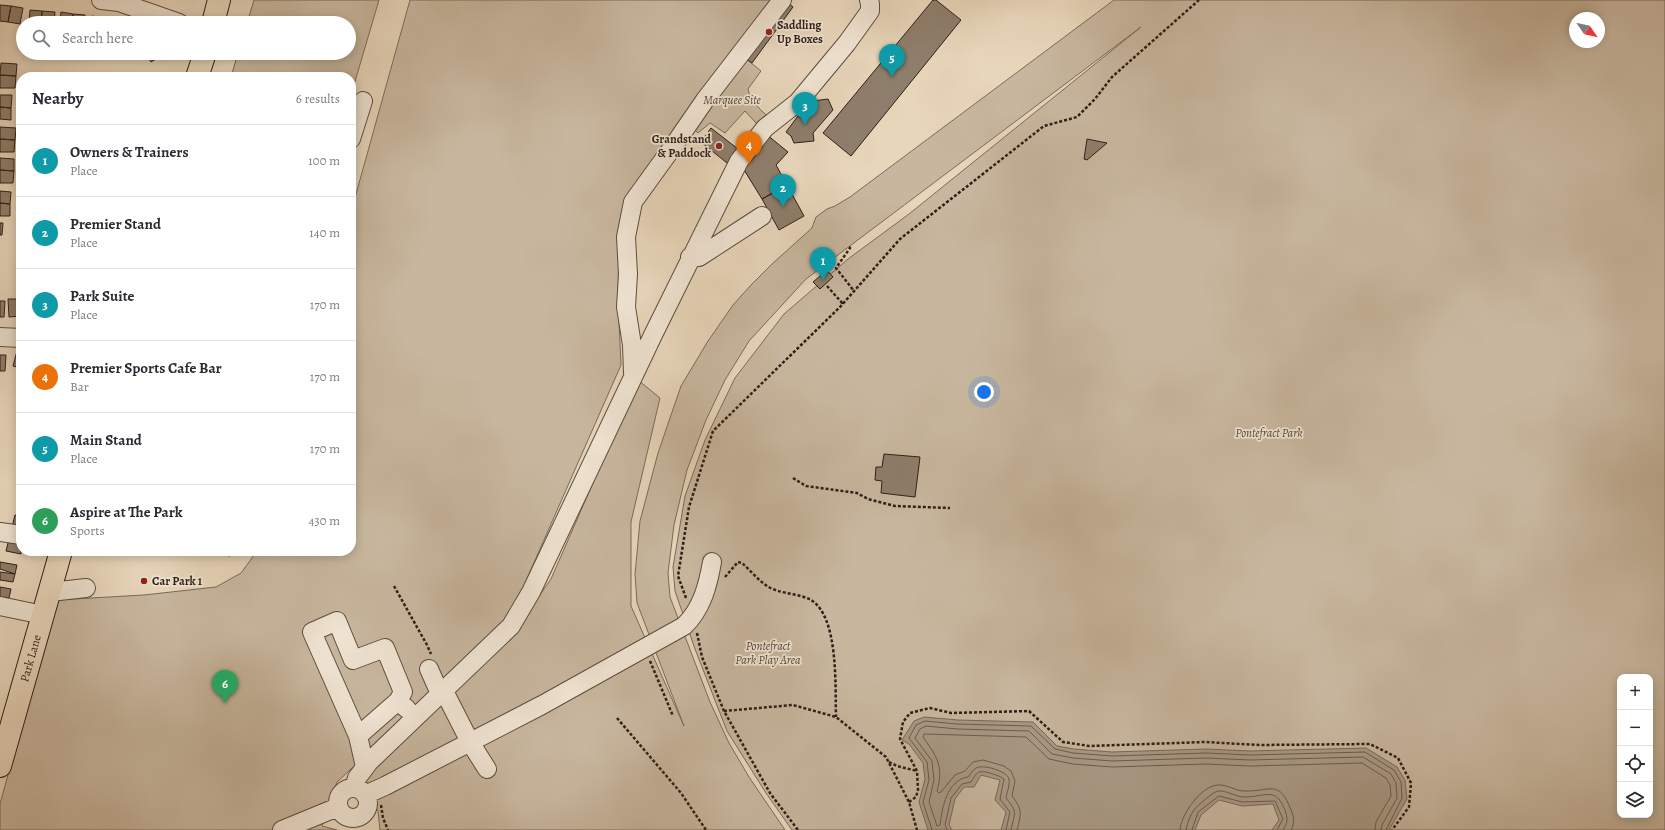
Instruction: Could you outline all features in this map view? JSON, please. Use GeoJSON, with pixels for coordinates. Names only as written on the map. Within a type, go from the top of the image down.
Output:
{"type":"FeatureCollection","features":[{"type":"Feature","properties":{"kind":"main road"},"geometry":{"type":"LineString","coordinates":[[215,16],[219,0]]}},
{"type":"Feature","properties":{"kind":"main road"},"geometry":{"type":"LineString","coordinates":[[198,72],[202,60]]}},
{"type":"Feature","properties":{"kind":"main road","name":"Park Lane"},"geometry":{"type":"LineString","coordinates":[[0,766],[60,556]]}},
{"type":"Feature","properties":{"kind":"street"},"geometry":{"type":"LineString","coordinates":[[101,0],[119,2],[159,16]]}},
{"type":"Feature","properties":{"kind":"street"},"geometry":{"type":"LineString","coordinates":[[633,377],[632,345],[626,307],[628,274],[626,237],[633,202],[705,100],[782,0]]}},
{"type":"Feature","properties":{"kind":"street"},"geometry":{"type":"LineString","coordinates":[[359,792],[357,778],[369,762],[511,626],[531,592],[690,257],[739,161],[765,128],[798,102],[847,43],[870,11],[869,0]]}},
{"type":"Feature","properties":{"kind":"street"},"geometry":{"type":"LineString","coordinates":[[356,124],[363,102]]}},
{"type":"Feature","properties":{"kind":"street"},"geometry":{"type":"LineString","coordinates":[[690,257],[699,257],[762,216]]}},
{"type":"Feature","properties":{"kind":"street"},"geometry":{"type":"LineString","coordinates":[[0,337],[16,338]]}},
{"type":"Feature","properties":{"kind":"street"},"geometry":{"type":"LineString","coordinates":[[0,532],[16,534]]}},
{"type":"Feature","properties":{"kind":"street"},"geometry":{"type":"LineString","coordinates":[[359,792],[385,786],[542,705],[684,626],[693,617],[704,592],[712,562]]}},
{"type":"Feature","properties":{"kind":"street"},"geometry":{"type":"LineString","coordinates":[[50,592],[86,588]]}},
{"type":"Feature","properties":{"kind":"street"},"geometry":{"type":"LineString","coordinates":[[0,606],[43,615]]}},
{"type":"Feature","properties":{"kind":"street"},"geometry":{"type":"LineString","coordinates":[[358,736],[398,701],[403,692],[385,648],[353,660],[337,621],[312,632],[358,736],[365,767]]}},
{"type":"Feature","properties":{"kind":"street"},"geometry":{"type":"LineString","coordinates":[[431,664],[442,692],[470,742],[487,768]]}},
{"type":"Feature","properties":{"kind":"street"},"geometry":{"type":"LineString","coordinates":[[398,701],[416,718]]}},
{"type":"Feature","properties":{"kind":"street"},"geometry":{"type":"LineString","coordinates":[[349,789],[359,792],[367,800],[363,823],[344,815],[338,807],[341,794],[349,789]]}},
{"type":"Feature","properties":{"kind":"street"},"geometry":{"type":"LineString","coordinates":[[282,830],[338,807]]}},
{"type":"Feature","properties":{"kind":"path"},"geometry":{"type":"LineString","coordinates":[[798,830],[770,793],[724,711],[702,657],[693,617],[678,576],[689,507],[713,431],[843,304],[900,239],[1044,126],[1077,118],[1095,99],[1112,77],[1199,0]]}},
{"type":"Feature","properties":{"kind":"path"},"geometry":{"type":"LineString","coordinates":[[849,246],[850,248],[836,268],[854,291]]}},
{"type":"Feature","properties":{"kind":"path"},"geometry":{"type":"LineString","coordinates":[[827,286],[843,304]]}},
{"type":"Feature","properties":{"kind":"path"},"geometry":{"type":"LineString","coordinates":[[793,478],[806,486],[857,493],[895,506],[950,508]]}},
{"type":"Feature","properties":{"kind":"path"},"geometry":{"type":"LineString","coordinates":[[704,592],[712,590],[738,562],[742,563],[767,586],[810,600],[817,605],[827,622],[832,640],[836,717]]}},
{"type":"Feature","properties":{"kind":"path"},"geometry":{"type":"LineString","coordinates":[[394,586],[427,645],[431,664]]}},
{"type":"Feature","properties":{"kind":"path"},"geometry":{"type":"LineString","coordinates":[[645,647],[673,716]]}},
{"type":"Feature","properties":{"kind":"path"},"geometry":{"type":"LineString","coordinates":[[724,711],[793,705],[836,717],[886,756],[909,802],[917,830]]}},
{"type":"Feature","properties":{"kind":"path"},"geometry":{"type":"LineString","coordinates":[[909,802],[916,797],[918,790],[918,771],[900,739],[903,722],[910,713],[930,708],[951,713],[1030,711],[1063,742],[1089,746],[1205,742],[1259,745],[1370,744],[1398,758],[1411,783],[1409,807],[1392,830]]}},
{"type":"Feature","properties":{"kind":"path"},"geometry":{"type":"LineString","coordinates":[[617,718],[681,794],[706,830]]}},
{"type":"Feature","properties":{"kind":"path"},"geometry":{"type":"LineString","coordinates":[[888,762],[897,766],[918,771]]}},
{"type":"Feature","properties":{"kind":"path"},"geometry":{"type":"LineString","coordinates":[[381,805],[383,818],[388,830]]}},
{"type":"Feature","properties":{"kind":"green space"},"geometry":{"type":"Polygon","coordinates":[[[254,0],[379,0],[356,78],[356,72],[232,72],[236,60],[356,60],[356,16],[249,16],[254,0]]]}},
{"type":"Feature","properties":{"kind":"green space"},"geometry":{"type":"Polygon","coordinates":[[[410,0],[773,0],[635,184],[619,229],[618,300],[621,365],[507,624],[337,782],[322,826],[337,830],[0,830],[0,804],[56,600],[144,595],[216,587],[241,573],[253,556],[356,556],[356,194],[410,0]]]}},
{"type":"Feature","properties":{"kind":"green space","name":"Pontefract Park"},"geometry":{"type":"Polygon","coordinates":[[[1114,0],[1665,0],[1665,830],[792,830],[766,793],[727,731],[695,649],[675,591],[673,567],[685,496],[705,440],[735,378],[784,314],[848,259],[909,214],[1141,27],[806,279],[749,341],[725,380],[706,420],[687,470],[674,525],[668,573],[670,597],[710,702],[729,743],[749,777],[785,830],[380,830],[378,811],[363,782],[369,772],[525,616],[551,579],[638,380],[660,398],[631,522],[631,606],[684,726],[637,603],[635,574],[640,521],[658,453],[681,386],[708,341],[733,305],[772,264],[812,228],[816,217],[827,209],[850,197],[1114,0]]]}},
{"type":"Feature","properties":{"kind":"green space","name":"Marquee Site"},"geometry":{"type":"Polygon","coordinates":[[[744,57],[761,71],[748,89],[752,100],[766,115],[756,123],[745,111],[725,133],[710,123],[698,133],[694,129],[744,57]]]}},
{"type":"Feature","properties":{"kind":"water"},"geometry":{"type":"Polygon","coordinates":[[[924,717],[958,720],[1033,722],[1057,746],[1112,752],[1206,749],[1250,751],[1366,748],[1397,767],[1405,780],[1407,799],[1389,830],[1272,830],[1279,820],[1273,804],[1242,806],[1219,800],[1201,815],[1195,830],[1001,830],[1006,812],[995,800],[1000,780],[981,775],[974,787],[964,787],[955,799],[949,825],[952,830],[928,830],[919,802],[925,779],[923,763],[909,744],[902,740],[914,721],[924,717]]]}},
{"type":"Feature","properties":{"kind":"building","name":"Saddling Up Boxes"},"geometry":{"type":"Polygon","coordinates":[[[785,0],[793,7],[752,63],[744,57],[785,0]]]}},
{"type":"Feature","properties":{"kind":"building"},"geometry":{"type":"Polygon","coordinates":[[[933,0],[936,0],[961,20],[851,156],[823,133],[933,0]]]}},
{"type":"Feature","properties":{"kind":"building"},"geometry":{"type":"Polygon","coordinates":[[[0,5],[11,6],[8,22],[0,21],[0,5]]]}},
{"type":"Feature","properties":{"kind":"building"},"geometry":{"type":"Polygon","coordinates":[[[11,6],[23,8],[22,16],[16,16],[16,23],[8,22],[11,6]]]}},
{"type":"Feature","properties":{"kind":"building"},"geometry":{"type":"Polygon","coordinates":[[[30,10],[42,11],[42,16],[30,16],[30,10]]]}},
{"type":"Feature","properties":{"kind":"building"},"geometry":{"type":"Polygon","coordinates":[[[42,11],[55,12],[55,16],[42,16],[42,11]]]}},
{"type":"Feature","properties":{"kind":"building"},"geometry":{"type":"Polygon","coordinates":[[[61,12],[73,14],[73,16],[61,16],[61,12]]]}},
{"type":"Feature","properties":{"kind":"building"},"geometry":{"type":"Polygon","coordinates":[[[73,14],[85,15],[85,16],[73,16],[73,14]]]}},
{"type":"Feature","properties":{"kind":"building"},"geometry":{"type":"Polygon","coordinates":[[[1,63],[17,64],[16,76],[0,75],[1,63]]]}},
{"type":"Feature","properties":{"kind":"building"},"geometry":{"type":"Polygon","coordinates":[[[0,75],[16,76],[15,88],[0,88],[0,75]]]}},
{"type":"Feature","properties":{"kind":"building"},"geometry":{"type":"Polygon","coordinates":[[[0,95],[12,95],[11,108],[0,107],[0,95]]]}},
{"type":"Feature","properties":{"kind":"building"},"geometry":{"type":"Polygon","coordinates":[[[828,99],[833,110],[813,133],[814,141],[794,143],[791,136],[786,132],[798,116],[803,119],[809,111],[805,102],[828,99]]]}},
{"type":"Feature","properties":{"kind":"building"},"geometry":{"type":"Polygon","coordinates":[[[0,107],[11,108],[11,120],[0,119],[0,107]]]}},
{"type":"Feature","properties":{"kind":"building"},"geometry":{"type":"Polygon","coordinates":[[[0,127],[16,128],[15,140],[0,139],[0,127]]]}},
{"type":"Feature","properties":{"kind":"building","name":"Grandstand & Paddock"},"geometry":{"type":"Polygon","coordinates":[[[711,128],[738,149],[727,163],[701,142],[711,128]]]}},
{"type":"Feature","properties":{"kind":"building"},"geometry":{"type":"Polygon","coordinates":[[[766,134],[788,152],[776,165],[787,185],[762,199],[741,165],[766,134]]]}},
{"type":"Feature","properties":{"kind":"building"},"geometry":{"type":"Polygon","coordinates":[[[0,139],[15,140],[14,152],[0,152],[0,139]]]}},
{"type":"Feature","properties":{"kind":"building"},"geometry":{"type":"Polygon","coordinates":[[[1087,139],[1107,143],[1087,160],[1084,159],[1087,139]]]}},
{"type":"Feature","properties":{"kind":"building"},"geometry":{"type":"Polygon","coordinates":[[[0,158],[14,159],[14,171],[0,170],[0,158]]]}},
{"type":"Feature","properties":{"kind":"building"},"geometry":{"type":"Polygon","coordinates":[[[0,170],[14,171],[13,183],[0,183],[0,170]]]}},
{"type":"Feature","properties":{"kind":"building"},"geometry":{"type":"Polygon","coordinates":[[[787,185],[804,216],[779,230],[762,199],[787,185]]]}},
{"type":"Feature","properties":{"kind":"building"},"geometry":{"type":"Polygon","coordinates":[[[0,191],[11,192],[10,204],[0,203],[0,191]]]}},
{"type":"Feature","properties":{"kind":"building"},"geometry":{"type":"Polygon","coordinates":[[[0,203],[10,204],[10,216],[0,216],[0,203]]]}},
{"type":"Feature","properties":{"kind":"building"},"geometry":{"type":"Polygon","coordinates":[[[0,223],[3,223],[2,235],[0,235],[0,223]]]}},
{"type":"Feature","properties":{"kind":"building"},"geometry":{"type":"Polygon","coordinates":[[[827,270],[833,277],[820,289],[813,282],[827,270]]]}},
{"type":"Feature","properties":{"kind":"building"},"geometry":{"type":"Polygon","coordinates":[[[8,299],[16,299],[16,316],[9,317],[8,299]]]}},
{"type":"Feature","properties":{"kind":"building"},"geometry":{"type":"Polygon","coordinates":[[[0,301],[5,301],[4,317],[0,317],[0,301]]]}},
{"type":"Feature","properties":{"kind":"building"},"geometry":{"type":"Polygon","coordinates":[[[0,355],[6,355],[5,371],[0,371],[0,355]]]}},
{"type":"Feature","properties":{"kind":"building"},"geometry":{"type":"Polygon","coordinates":[[[16,355],[16,367],[13,366],[16,355]]]}},
{"type":"Feature","properties":{"kind":"building"},"geometry":{"type":"Polygon","coordinates":[[[884,454],[920,457],[915,497],[881,493],[882,481],[875,480],[876,467],[882,467],[884,454]]]}},
{"type":"Feature","properties":{"kind":"building"},"geometry":{"type":"Polygon","coordinates":[[[15,515],[16,515],[16,528],[12,527],[15,515]]]}},
{"type":"Feature","properties":{"kind":"building"},"geometry":{"type":"Polygon","coordinates":[[[9,539],[16,540],[16,553],[6,551],[9,539]]]}},
{"type":"Feature","properties":{"kind":"building"},"geometry":{"type":"Polygon","coordinates":[[[0,562],[17,565],[15,574],[0,569],[0,562]]]}},
{"type":"Feature","properties":{"kind":"building"},"geometry":{"type":"Polygon","coordinates":[[[0,572],[15,574],[13,582],[0,580],[0,572]]]}},
{"type":"Feature","properties":{"kind":"building"},"geometry":{"type":"Polygon","coordinates":[[[0,587],[11,589],[9,598],[5,597],[4,604],[0,603],[0,587]]]}},
{"type":"Feature","properties":{"kind":"place","name":"Saddling Up Boxes"},"geometry":{"type":"Point","coordinates":[769,32]}},
{"type":"Feature","properties":{"kind":"place","name":"Main Stand"},"geometry":{"type":"Point","coordinates":[892,77]}},
{"type":"Feature","properties":{"kind":"place","name":"Park Suite"},"geometry":{"type":"Point","coordinates":[805,125]}},
{"type":"Feature","properties":{"kind":"place","name":"Grandstand & Paddock"},"geometry":{"type":"Point","coordinates":[719,146]}},
{"type":"Feature","properties":{"kind":"place","name":"Premier Sports Cafe Bar"},"geometry":{"type":"Point","coordinates":[749,164]}},
{"type":"Feature","properties":{"kind":"place","name":"Premier Stand"},"geometry":{"type":"Point","coordinates":[783,207]}},
{"type":"Feature","properties":{"kind":"place","name":"Owners & Trainers"},"geometry":{"type":"Point","coordinates":[823,280]}},
{"type":"Feature","properties":{"kind":"place","name":"Car Park 1"},"geometry":{"type":"Point","coordinates":[144,581]}},
{"type":"Feature","properties":{"kind":"place","name":"Aspire at The Park"},"geometry":{"type":"Point","coordinates":[225,703]}},
{"type":"Feature","properties":{"kind":"park label","name":"Pontefract Park Play Area"},"geometry":{"type":"Point","coordinates":[768,653]}}]}
